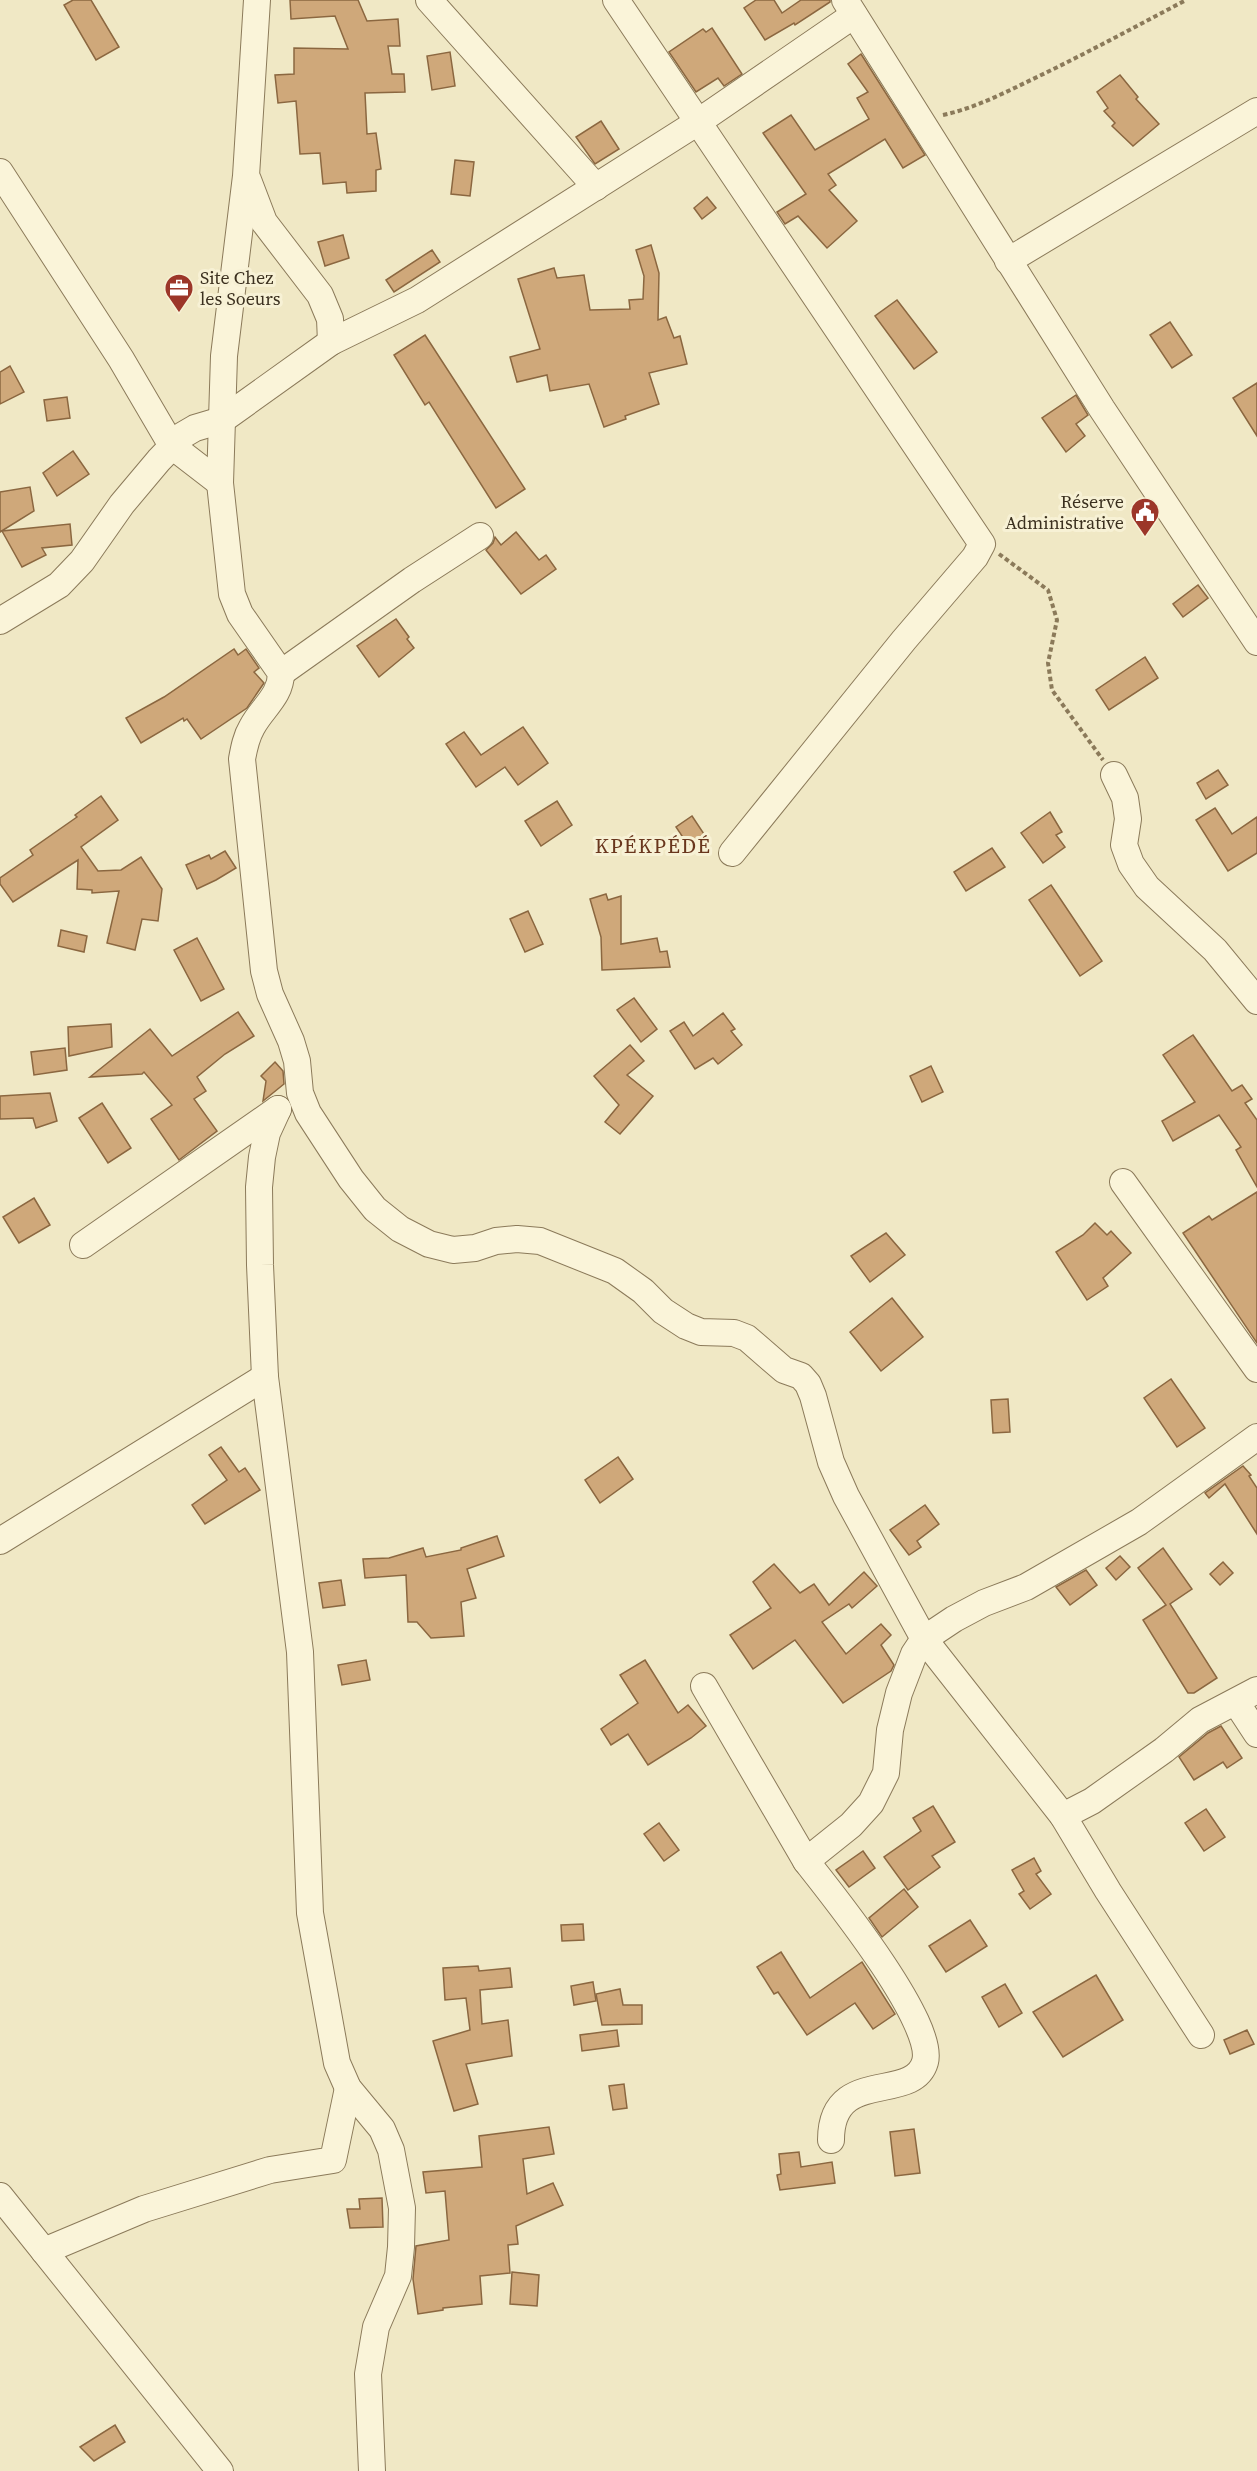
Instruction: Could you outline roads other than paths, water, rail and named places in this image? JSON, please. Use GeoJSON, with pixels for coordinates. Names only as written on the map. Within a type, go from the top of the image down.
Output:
{"type":"FeatureCollection","features":[{"type":"Feature","properties":{"kind":"street"},"geometry":{"type":"LineString","coordinates":[[257,0],[246,176],[224,356],[220,483],[232,594],[240,614],[280,673],[278,692],[252,726],[244,743],[242,759],[264,971],[270,994],[291,1041],[297,1061],[300,1094],[308,1113],[351,1179],[375,1209],[400,1229],[429,1244],[453,1250],[475,1248],[496,1241],[517,1239],[540,1241],[615,1271],[643,1290],[663,1311],[686,1326],[701,1332],[734,1332],[747,1338],[784,1370],[801,1376],[808,1384],[813,1396],[831,1462],[846,1496],[924,1639],[1063,1816],[1108,1891],[1201,2035]]}},
{"type":"Feature","properties":{"kind":"street"},"geometry":{"type":"LineString","coordinates":[[429,0],[596,187]]}},
{"type":"Feature","properties":{"kind":"street"},"geometry":{"type":"LineString","coordinates":[[616,0],[982,544],[975,557],[732,853]]}},
{"type":"Feature","properties":{"kind":"street"},"geometry":{"type":"LineString","coordinates":[[0,621],[58,585],[82,561],[122,504],[172,446],[195,428],[222,420],[331,342],[417,300],[698,122],[850,8],[1102,409],[1257,642]]}},
{"type":"Feature","properties":{"kind":"street"},"geometry":{"type":"LineString","coordinates":[[1008,261],[1257,111]]}},
{"type":"Feature","properties":{"kind":"street"},"geometry":{"type":"LineString","coordinates":[[0,172],[121,359],[172,446],[220,483]]}},
{"type":"Feature","properties":{"kind":"street"},"geometry":{"type":"LineString","coordinates":[[246,176],[264,222],[320,295],[330,319],[331,342]]}},
{"type":"Feature","properties":{"kind":"street"},"geometry":{"type":"LineString","coordinates":[[280,673],[412,580],[480,536]]}},
{"type":"Feature","properties":{"kind":"street"},"geometry":{"type":"LineString","coordinates":[[1114,775],[1125,798],[1128,819],[1124,845],[1131,864],[1147,887],[1215,950],[1257,1001]]}},
{"type":"Feature","properties":{"kind":"street"},"geometry":{"type":"LineString","coordinates":[[83,1245],[300,1094]]}},
{"type":"Feature","properties":{"kind":"street"},"geometry":{"type":"LineString","coordinates":[[278,1109],[267,1132],[259,1187],[260,1266],[265,1377],[300,1652],[310,1913],[337,2064],[348,2088],[382,2129],[391,2150],[402,2208],[398,2276],[376,2328],[368,2374],[372,2471]]}},
{"type":"Feature","properties":{"kind":"street"},"geometry":{"type":"LineString","coordinates":[[1123,1182],[1257,1369]]}},
{"type":"Feature","properties":{"kind":"street"},"geometry":{"type":"LineString","coordinates":[[0,1541],[265,1377]]}},
{"type":"Feature","properties":{"kind":"street"},"geometry":{"type":"LineString","coordinates":[[806,1861],[851,1825],[872,1803],[886,1773],[890,1730],[899,1693],[914,1654],[924,1639],[954,1619],[984,1603],[1026,1587],[1139,1522],[1257,1437]]}},
{"type":"Feature","properties":{"kind":"street"},"geometry":{"type":"LineString","coordinates":[[704,1686],[806,1861],[857,1926],[903,1999],[926,2045],[926,2060],[919,2074],[910,2081],[880,2086],[856,2094],[844,2102],[831,2124],[831,2140]]}},
{"type":"Feature","properties":{"kind":"street"},"geometry":{"type":"LineString","coordinates":[[1063,1816],[1092,1801],[1164,1750],[1200,1720],[1247,1696],[1257,1734]]}},
{"type":"Feature","properties":{"kind":"street"},"geometry":{"type":"LineString","coordinates":[[44,2251],[144,2209],[270,2170],[333,2160],[348,2088]]}},
{"type":"Feature","properties":{"kind":"street"},"geometry":{"type":"LineString","coordinates":[[0,2196],[220,2471]]}},
{"type":"Feature","properties":{"kind":"place","name":"Site Chez les Soeurs"},"geometry":{"type":"Point","coordinates":[179,314]}},
{"type":"Feature","properties":{"kind":"place","name":"Réserve Administrative"},"geometry":{"type":"Point","coordinates":[1145,538]}},
{"type":"Feature","properties":{"kind":"district","name":"KPÉKPÉDÉ"},"geometry":{"type":"Point","coordinates":[653,846]}}]}
